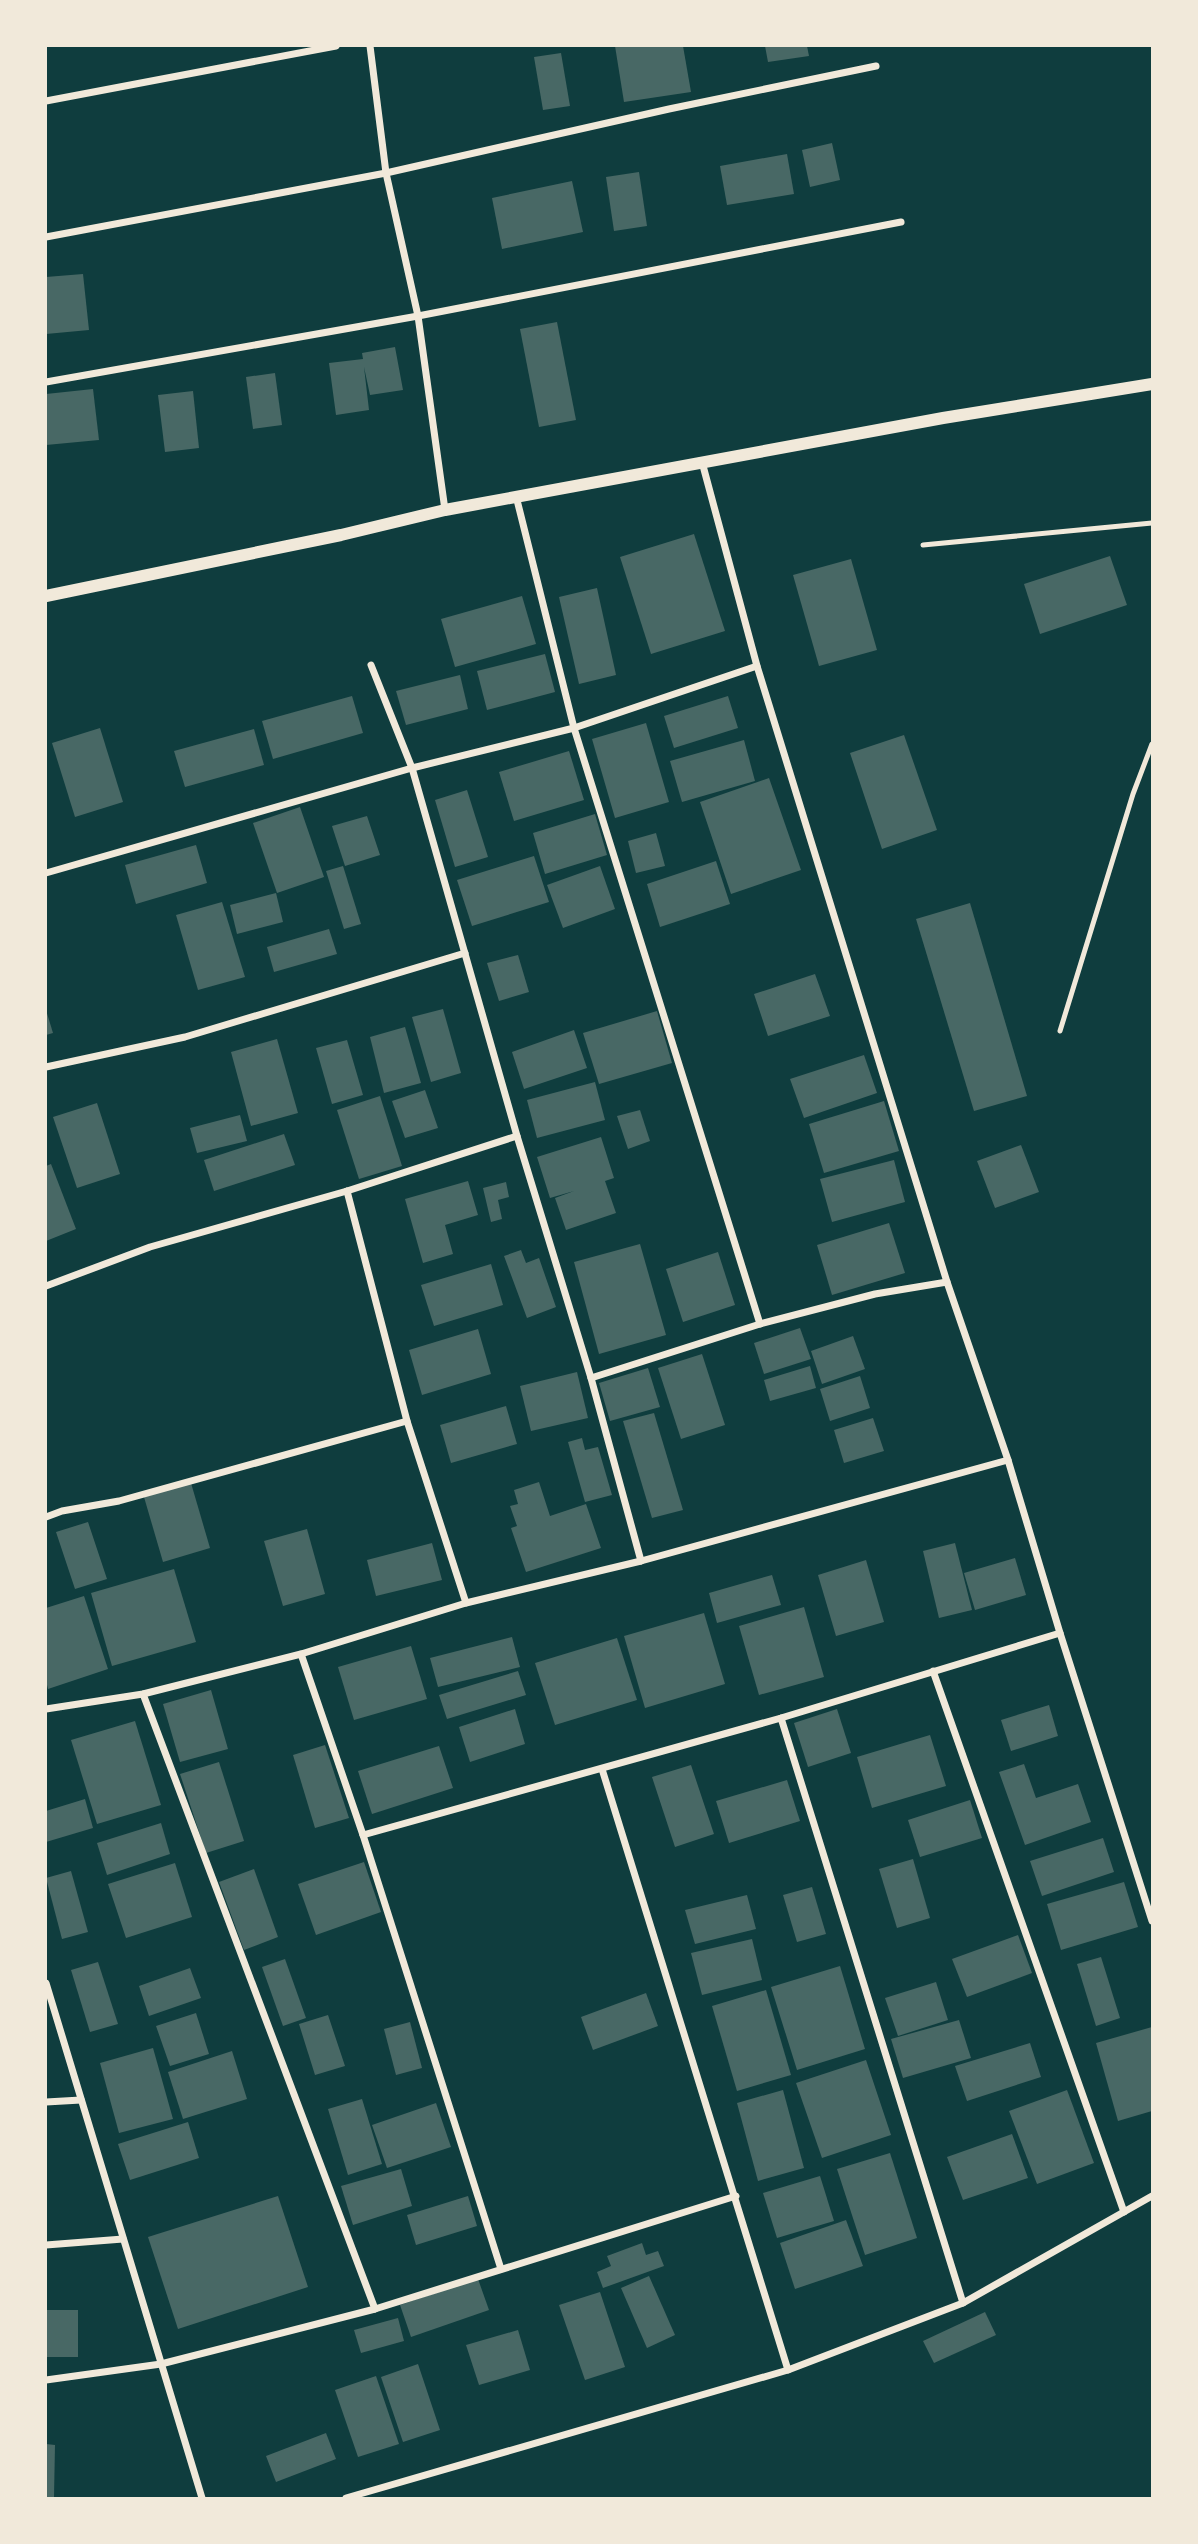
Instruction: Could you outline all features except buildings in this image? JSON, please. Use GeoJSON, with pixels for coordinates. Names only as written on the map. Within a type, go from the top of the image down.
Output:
{"type":"FeatureCollection","features":[{"type":"Feature","properties":{"kind":"street"},"geometry":{"type":"LineString","coordinates":[[46,102],[336,46]]}},
{"type":"Feature","properties":{"kind":"street"},"geometry":{"type":"LineString","coordinates":[[370,46],[386,173],[418,316],[445,510]]}},
{"type":"Feature","properties":{"kind":"street"},"geometry":{"type":"LineString","coordinates":[[46,237],[386,173],[668,109],[876,66]]}},
{"type":"Feature","properties":{"kind":"street"},"geometry":{"type":"LineString","coordinates":[[46,382],[418,316],[901,222]]}},
{"type":"Feature","properties":{"kind":"street"},"geometry":{"type":"LineString","coordinates":[[46,596],[516,496],[1153,384]]}},
{"type":"Feature","properties":{"kind":"street"},"geometry":{"type":"LineString","coordinates":[[702,462],[757,666],[947,1282],[1008,1460],[1060,1633],[1153,1921]]}},
{"type":"Feature","properties":{"kind":"street"},"geometry":{"type":"LineString","coordinates":[[516,496],[574,728],[760,1324]]}},
{"type":"Feature","properties":{"kind":"street"},"geometry":{"type":"LineString","coordinates":[[371,665],[412,768],[517,1136],[592,1378],[641,1561]]}},
{"type":"Feature","properties":{"kind":"street"},"geometry":{"type":"LineString","coordinates":[[46,873],[412,768],[574,728],[757,666]]}},
{"type":"Feature","properties":{"kind":"street"},"geometry":{"type":"LineString","coordinates":[[46,1067],[184,1037],[466,953]]}},
{"type":"Feature","properties":{"kind":"street"},"geometry":{"type":"LineString","coordinates":[[46,1286],[150,1247],[347,1191],[517,1136]]}},
{"type":"Feature","properties":{"kind":"street"},"geometry":{"type":"LineString","coordinates":[[347,1191],[407,1421],[466,1604]]}},
{"type":"Feature","properties":{"kind":"street"},"geometry":{"type":"LineString","coordinates":[[592,1378],[760,1324],[875,1294],[947,1282]]}},
{"type":"Feature","properties":{"kind":"street"},"geometry":{"type":"LineString","coordinates":[[46,1517],[62,1511],[119,1501],[407,1421]]}},
{"type":"Feature","properties":{"kind":"street"},"geometry":{"type":"LineString","coordinates":[[46,1709],[143,1694],[301,1654],[466,1604],[641,1561],[1008,1460]]}},
{"type":"Feature","properties":{"kind":"street"},"geometry":{"type":"LineString","coordinates":[[363,1835],[781,1718],[1060,1633]]}},
{"type":"Feature","properties":{"kind":"street"},"geometry":{"type":"LineString","coordinates":[[301,1654],[363,1835],[500,2269]]}},
{"type":"Feature","properties":{"kind":"street"},"geometry":{"type":"LineString","coordinates":[[933,1671],[1124,2212]]}},
{"type":"Feature","properties":{"kind":"street"},"geometry":{"type":"LineString","coordinates":[[143,1694],[375,2309]]}},
{"type":"Feature","properties":{"kind":"street"},"geometry":{"type":"LineString","coordinates":[[781,1718],[963,2303]]}},
{"type":"Feature","properties":{"kind":"street"},"geometry":{"type":"LineString","coordinates":[[602,1769],[788,2370]]}},
{"type":"Feature","properties":{"kind":"street"},"geometry":{"type":"LineString","coordinates":[[46,1983],[202,2498]]}},
{"type":"Feature","properties":{"kind":"street"},"geometry":{"type":"LineString","coordinates":[[46,2102],[81,2101]]}},
{"type":"Feature","properties":{"kind":"street"},"geometry":{"type":"LineString","coordinates":[[46,2380],[161,2364],[375,2309],[736,2196]]}},
{"type":"Feature","properties":{"kind":"street"},"geometry":{"type":"LineString","coordinates":[[346,2498],[788,2370],[963,2303],[1153,2196]]}},
{"type":"Feature","properties":{"kind":"street"},"geometry":{"type":"LineString","coordinates":[[46,2245],[123,2239]]}},
{"type":"Feature","properties":{"kind":"lane"},"geometry":{"type":"LineString","coordinates":[[923,545],[1153,523]]}},
{"type":"Feature","properties":{"kind":"lane"},"geometry":{"type":"LineString","coordinates":[[1060,1031],[1133,794],[1153,744]]}}]}
